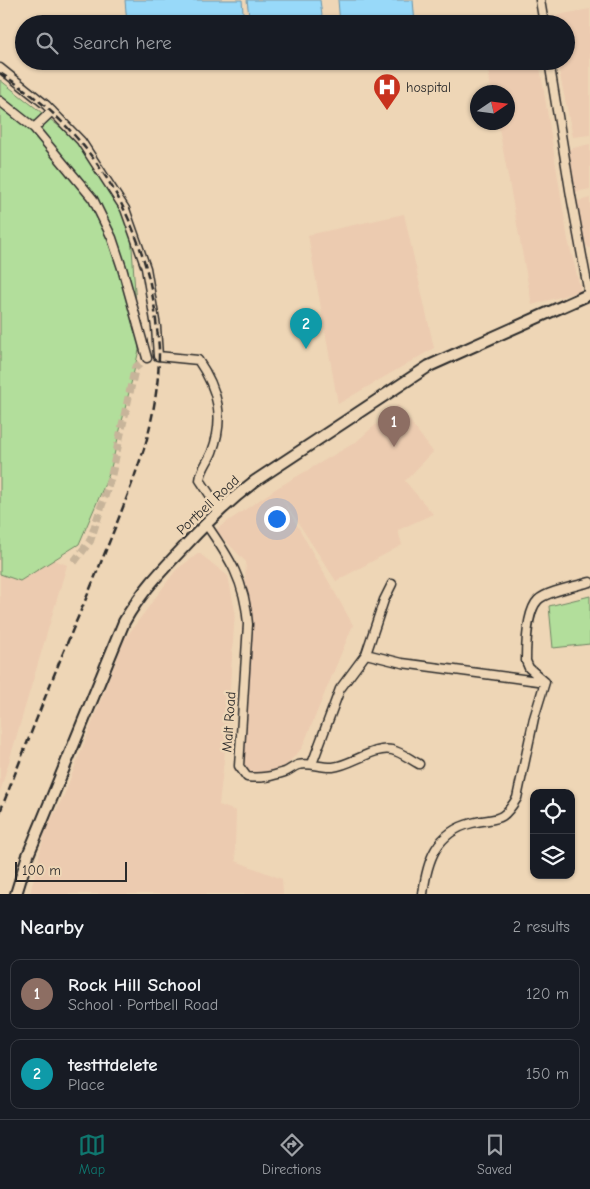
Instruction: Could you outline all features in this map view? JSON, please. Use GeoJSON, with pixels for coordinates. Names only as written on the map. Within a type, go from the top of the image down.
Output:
{"type":"FeatureCollection","features":[{"type":"Feature","properties":{"kind":"main road","name":"Portbell Road"},"geometry":{"type":"LineString","coordinates":[[16,894],[38,832],[124,622],[132,607],[155,577],[234,497],[255,481],[429,366],[589,294]]}},
{"type":"Feature","properties":{"kind":"street"},"geometry":{"type":"LineString","coordinates":[[540,0],[542,15]]}},
{"type":"Feature","properties":{"kind":"street"},"geometry":{"type":"LineString","coordinates":[[0,68],[52,111],[81,141],[125,209],[146,268],[156,327],[158,356],[198,360],[207,374],[216,400],[219,422],[214,444],[201,471],[200,480],[220,510]]}},
{"type":"Feature","properties":{"kind":"street"},"geometry":{"type":"LineString","coordinates":[[551,70],[571,196],[589,294]]}},
{"type":"Feature","properties":{"kind":"street"},"geometry":{"type":"LineString","coordinates":[[0,101],[34,128],[92,199],[112,238],[147,358]]}},
{"type":"Feature","properties":{"kind":"street"},"geometry":{"type":"LineString","coordinates":[[34,128],[52,111]]}},
{"type":"Feature","properties":{"kind":"street","name":"Malt Road"},"geometry":{"type":"LineString","coordinates":[[206,524],[234,566],[247,617],[239,767],[247,777],[261,779],[287,771],[297,765],[342,766],[373,752],[389,750],[419,764]]}},
{"type":"Feature","properties":{"kind":"street"},"geometry":{"type":"LineString","coordinates":[[544,682],[527,666],[526,661],[530,614],[533,607],[542,596],[590,582]]}},
{"type":"Feature","properties":{"kind":"street"},"geometry":{"type":"LineString","coordinates":[[312,764],[337,697],[366,654],[384,600],[392,584]]}},
{"type":"Feature","properties":{"kind":"street"},"geometry":{"type":"LineString","coordinates":[[366,654],[402,663],[544,682]]}},
{"type":"Feature","properties":{"kind":"street"},"geometry":{"type":"LineString","coordinates":[[423,894],[426,872],[433,853],[451,832],[473,823],[498,819],[513,804],[544,682]]}},
{"type":"Feature","properties":{"kind":"shaded area"},"geometry":{"type":"Polygon","coordinates":[[[590,9],[590,135],[573,137],[559,70],[575,70],[575,15],[557,15],[590,9]]]}},
{"type":"Feature","properties":{"kind":"shaded area"},"geometry":{"type":"Polygon","coordinates":[[[488,70],[540,70],[568,240],[581,291],[532,305],[499,130],[515,130],[515,85],[491,85],[488,70]]]}},
{"type":"Feature","properties":{"kind":"shaded area"},"geometry":{"type":"Polygon","coordinates":[[[590,144],[590,189],[575,192],[569,149],[590,144]]]}},
{"type":"Feature","properties":{"kind":"shaded area"},"geometry":{"type":"Polygon","coordinates":[[[590,198],[590,248],[587,247],[575,202],[590,198]]]}},
{"type":"Feature","properties":{"kind":"shaded area"},"geometry":{"type":"Polygon","coordinates":[[[404,214],[434,348],[338,404],[308,235],[404,214]]]}},
{"type":"Feature","properties":{"kind":"shaded area"},"geometry":{"type":"Polygon","coordinates":[[[398,405],[433,452],[405,481],[433,514],[398,530],[402,545],[336,581],[282,498],[353,625],[302,748],[279,773],[234,771],[246,562],[215,530],[277,488],[356,442],[398,405]]]}},
{"type":"Feature","properties":{"kind":"shaded area"},"geometry":{"type":"Polygon","coordinates":[[[0,538],[67,565],[0,792],[0,538]]]}},
{"type":"Feature","properties":{"kind":"shaded area"},"geometry":{"type":"Polygon","coordinates":[[[199,553],[228,576],[235,611],[227,733],[219,805],[236,811],[236,861],[282,879],[283,894],[30,894],[45,831],[64,795],[124,640],[176,570],[199,553]]]}},
{"type":"Feature","properties":{"kind":"green space"},"geometry":{"type":"Polygon","coordinates":[[[0,80],[74,138],[130,218],[139,350],[110,472],[79,544],[20,581],[0,574],[0,80]]]}},
{"type":"Feature","properties":{"kind":"green space"},"geometry":{"type":"Polygon","coordinates":[[[590,596],[590,644],[553,648],[549,606],[590,596]]]}},
{"type":"Feature","properties":{"kind":"water"},"geometry":{"type":"Polygon","coordinates":[[[125,0],[242,0],[243,15],[126,15],[125,0]]]}},
{"type":"Feature","properties":{"kind":"water"},"geometry":{"type":"Polygon","coordinates":[[[247,0],[320,0],[322,15],[249,15],[247,0]]]}},
{"type":"Feature","properties":{"kind":"water"},"geometry":{"type":"Polygon","coordinates":[[[338,0],[413,0],[414,15],[339,15],[338,0]]]}},
{"type":"Feature","properties":{"kind":"tunnel"},"geometry":{"type":"LineString","coordinates":[[74,562],[90,541],[111,477],[135,368],[147,358],[158,356]]}},
{"type":"Feature","properties":{"kind":"railway"},"geometry":{"type":"LineString","coordinates":[[0,73],[31,94],[59,119],[83,145],[104,175],[122,206],[137,240],[148,275],[159,342],[153,411],[146,442],[134,478],[0,812]]}},
{"type":"Feature","properties":{"kind":"place","name":"hospital"},"geometry":{"type":"Point","coordinates":[387,111]}},
{"type":"Feature","properties":{"kind":"place","name":"testttdelete"},"geometry":{"type":"Point","coordinates":[306,349]}},
{"type":"Feature","properties":{"kind":"place","name":"Rock Hill School"},"geometry":{"type":"Point","coordinates":[394,447]}}]}
